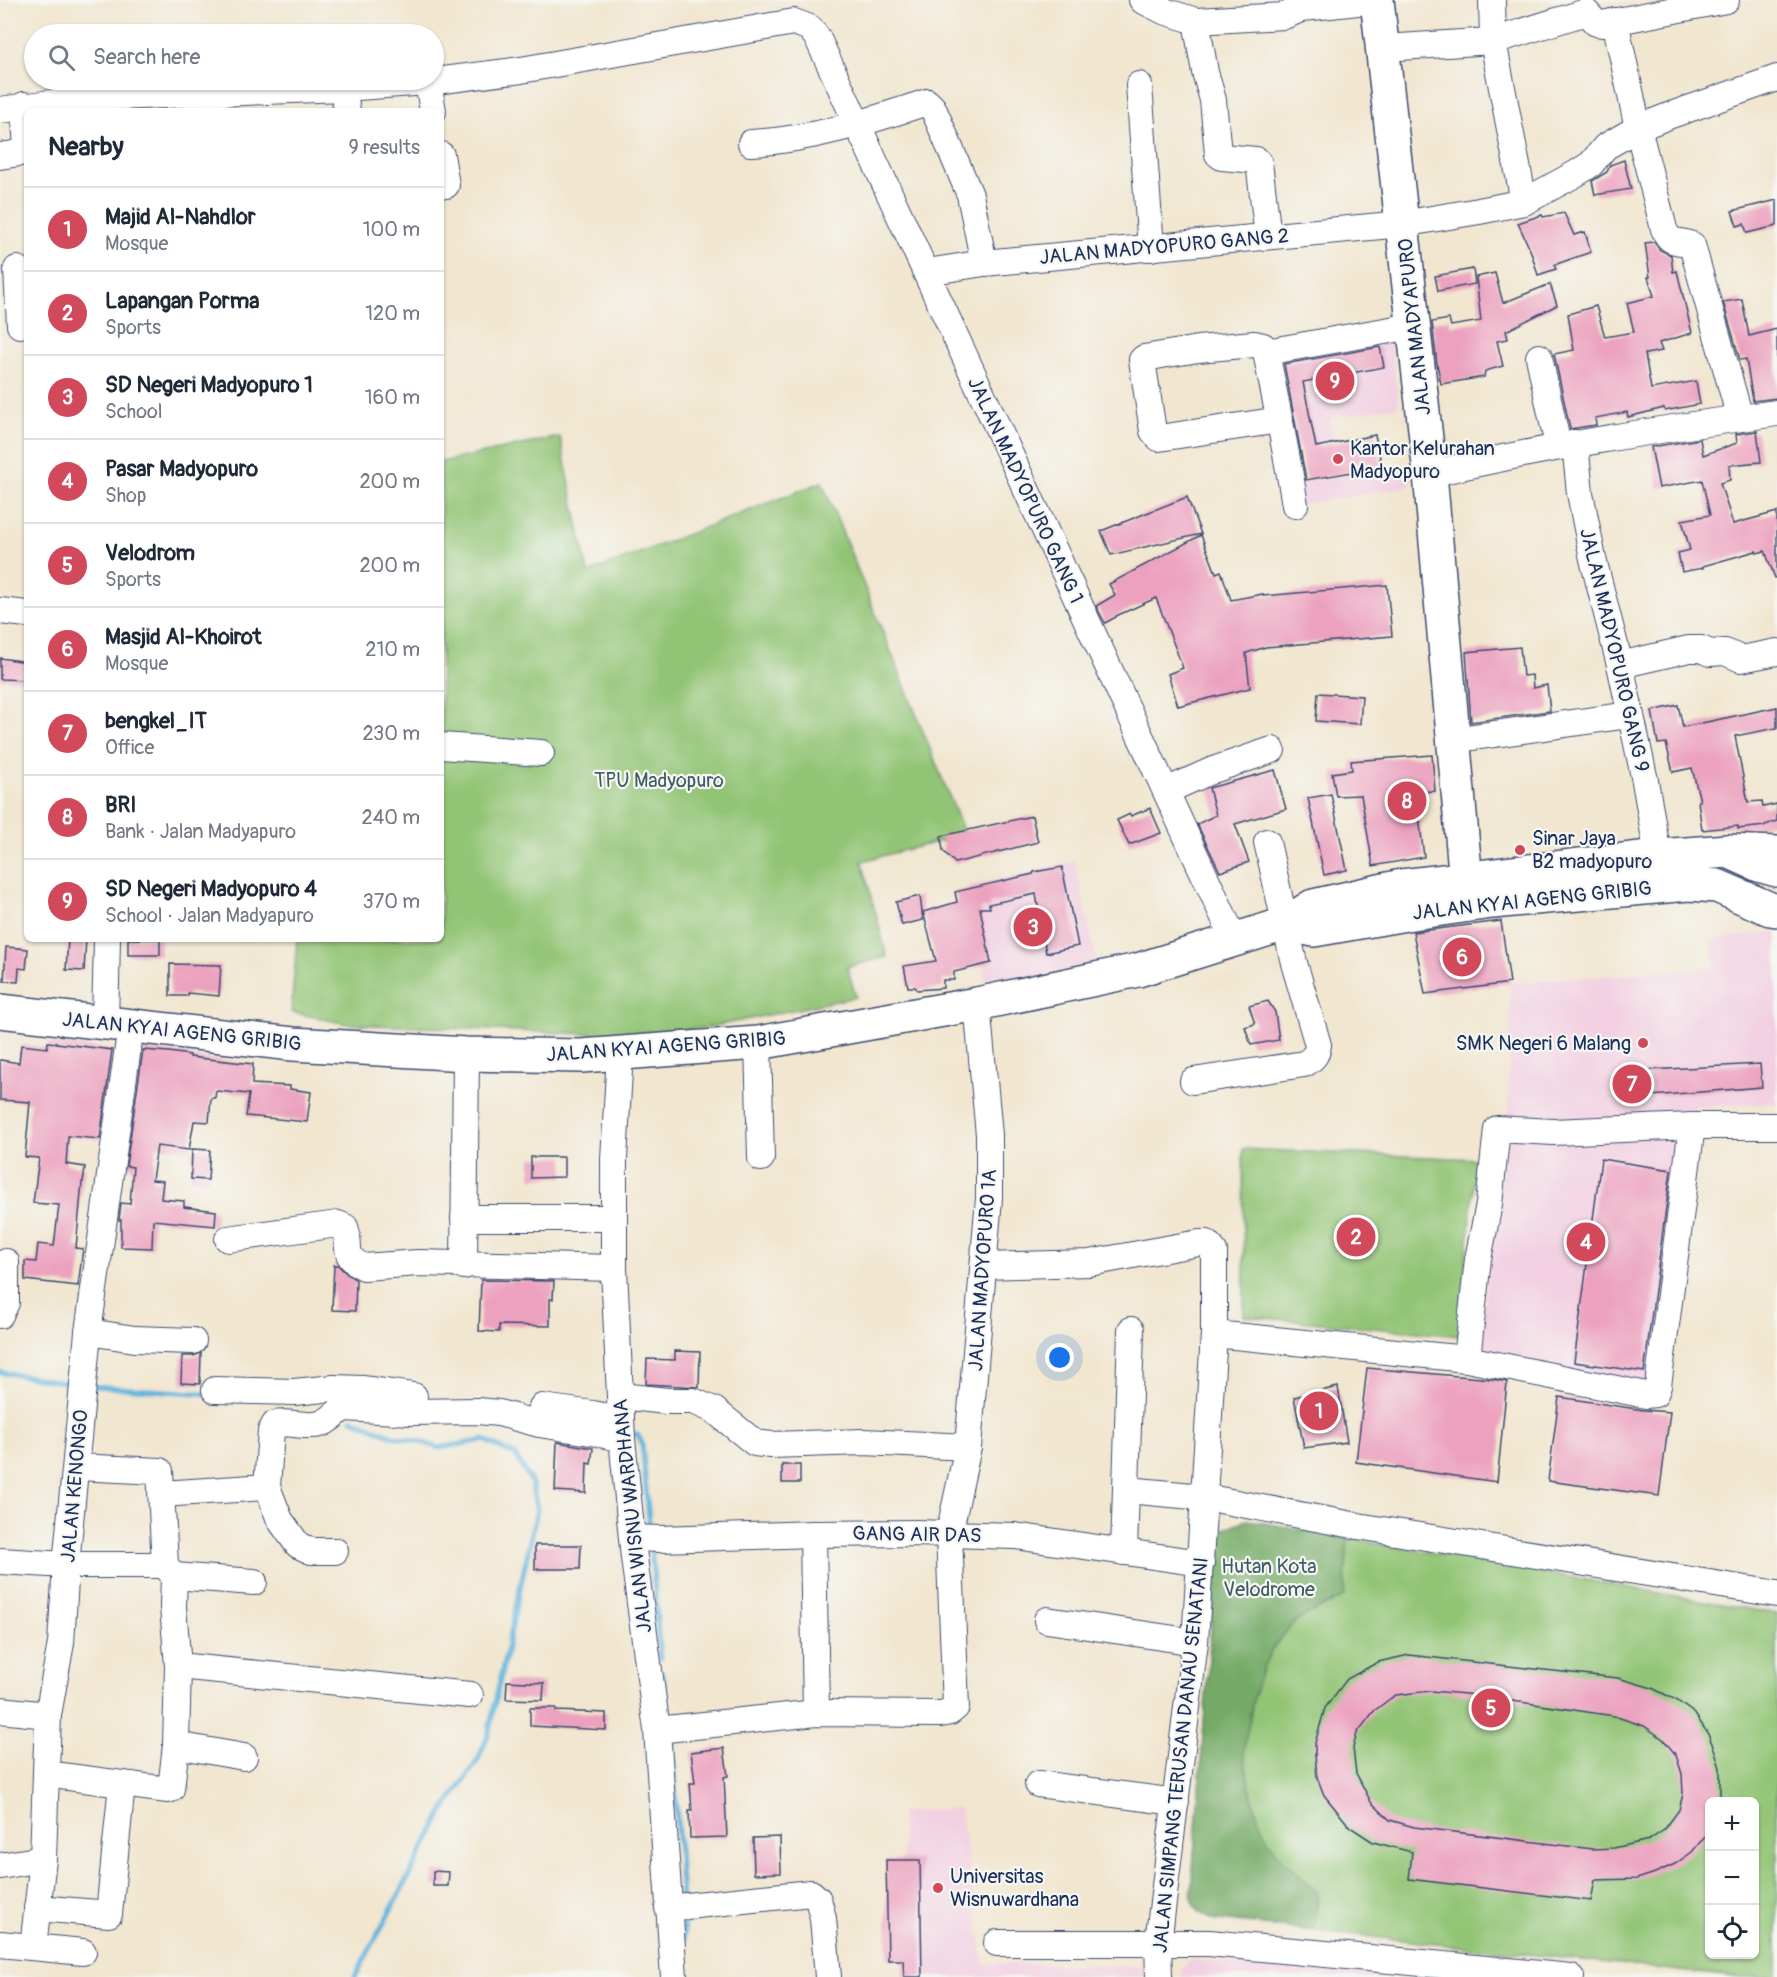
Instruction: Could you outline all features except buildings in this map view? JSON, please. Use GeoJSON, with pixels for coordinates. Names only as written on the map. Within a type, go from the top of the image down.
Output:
{"type":"FeatureCollection","features":[{"type":"Feature","properties":{"kind":"main road","name":"JALAN MADYAPURO"},"geometry":{"type":"LineString","coordinates":[[1377,0],[1430,474],[1453,750],[1479,890]]}},
{"type":"Feature","properties":{"kind":"main road","name":"JALAN KYAI AGENG GRIBIG"},"geometry":{"type":"LineString","coordinates":[[0,1011],[294,1044],[466,1054],[581,1056],[758,1043],[977,1004],[1045,998],[1285,924],[1314,930],[1479,890],[1658,856],[1728,851],[1759,866],[1777,870]]}},
{"type":"Feature","properties":{"kind":"main road"},"geometry":{"type":"LineString","coordinates":[[1728,851],[1777,853]]}},
{"type":"Feature","properties":{"kind":"main road","name":"JALAN KYAI AGENG GRIBIG"},"geometry":{"type":"LineString","coordinates":[[1479,890],[1688,884],[1717,886],[1777,910]]}},
{"type":"Feature","properties":{"kind":"street"},"geometry":{"type":"LineString","coordinates":[[1142,0],[1164,11],[1196,21],[1284,16],[1303,8],[1377,0]]}},
{"type":"Feature","properties":{"kind":"street"},"geometry":{"type":"LineString","coordinates":[[1492,0],[1493,41],[1524,202]]}},
{"type":"Feature","properties":{"kind":"street"},"geometry":{"type":"LineString","coordinates":[[1384,48],[1493,41],[1586,12],[1596,23],[1602,24],[1726,0]]}},
{"type":"Feature","properties":{"kind":"street"},"geometry":{"type":"LineString","coordinates":[[1196,21],[1205,72],[1213,100],[1218,154],[1222,157],[1256,160],[1259,163],[1268,236]]}},
{"type":"Feature","properties":{"kind":"street"},"geometry":{"type":"LineString","coordinates":[[1615,21],[1638,128],[1667,236],[1672,241],[1689,244],[1692,247],[1740,418]]}},
{"type":"Feature","properties":{"kind":"street","name":"JALAN MADYOPURO GANG 1"},"geometry":{"type":"LineString","coordinates":[[444,80],[521,70],[794,22],[810,28],[818,39],[927,272],[997,430],[1166,791],[1232,940]]}},
{"type":"Feature","properties":{"kind":"street","name":"JALAN MADYOPURO GANG 2"},"geometry":{"type":"LineString","coordinates":[[927,272],[984,263],[1402,224],[1524,202],[1577,173],[1590,164],[1605,147],[1638,128],[1777,78]]}},
{"type":"Feature","properties":{"kind":"street"},"geometry":{"type":"LineString","coordinates":[[1139,86],[1151,248]]}},
{"type":"Feature","properties":{"kind":"street"},"geometry":{"type":"LineString","coordinates":[[24,142],[12,108],[88,98],[179,103],[345,99],[389,90]]}},
{"type":"Feature","properties":{"kind":"street"},"geometry":{"type":"LineString","coordinates":[[429,90],[432,108]]}},
{"type":"Feature","properties":{"kind":"street"},"geometry":{"type":"LineString","coordinates":[[751,143],[771,142],[858,124],[927,102],[933,108],[970,195],[984,263]]}},
{"type":"Feature","properties":{"kind":"street"},"geometry":{"type":"LineString","coordinates":[[0,156],[24,152]]}},
{"type":"Feature","properties":{"kind":"street"},"geometry":{"type":"LineString","coordinates":[[444,173],[446,185]]}},
{"type":"Feature","properties":{"kind":"street"},"geometry":{"type":"LineString","coordinates":[[15,269],[16,325]]}},
{"type":"Feature","properties":{"kind":"street"},"geometry":{"type":"LineString","coordinates":[[1266,352],[1413,326]]}},
{"type":"Feature","properties":{"kind":"street"},"geometry":{"type":"LineString","coordinates":[[1280,420],[1158,438],[1153,431],[1142,360],[1198,349],[1254,344],[1263,346],[1280,420],[1295,505]]}},
{"type":"Feature","properties":{"kind":"street","name":"JALAN MADYOPURO GANG 9"},"geometry":{"type":"LineString","coordinates":[[1539,357],[1580,493],[1593,559],[1620,665],[1645,781],[1658,856]]}},
{"type":"Feature","properties":{"kind":"street"},"geometry":{"type":"LineString","coordinates":[[1430,474],[1505,456],[1566,445],[1777,413]]}},
{"type":"Feature","properties":{"kind":"street"},"geometry":{"type":"LineString","coordinates":[[0,611],[24,614]]}},
{"type":"Feature","properties":{"kind":"street"},"geometry":{"type":"LineString","coordinates":[[1620,665],[1689,649],[1725,652],[1740,659],[1777,652]]}},
{"type":"Feature","properties":{"kind":"street"},"geometry":{"type":"LineString","coordinates":[[1453,750],[1629,715]]}},
{"type":"Feature","properties":{"kind":"street"},"geometry":{"type":"LineString","coordinates":[[444,746],[541,753]]}},
{"type":"Feature","properties":{"kind":"street"},"geometry":{"type":"LineString","coordinates":[[1166,791],[1213,770],[1272,750]]}},
{"type":"Feature","properties":{"kind":"street"},"geometry":{"type":"LineString","coordinates":[[1728,851],[1742,844],[1777,841]]}},
{"type":"Feature","properties":{"kind":"street"},"geometry":{"type":"LineString","coordinates":[[1193,1081],[1304,1064],[1312,1060],[1317,1053],[1318,1045],[1285,924],[1267,842]]}},
{"type":"Feature","properties":{"kind":"street","name":"JALAN KENONGO"},"geometry":{"type":"LineString","coordinates":[[33,1947],[43,1859],[48,1715],[61,1643],[66,1565],[118,1025],[107,942]]}},
{"type":"Feature","properties":{"kind":"street","name":"JALAN MADYOPURO 1A"},"geometry":{"type":"LineString","coordinates":[[816,1713],[940,1714],[954,1710],[956,1707],[949,1534],[968,1447],[989,1198],[989,1135],[977,1004]]}},
{"type":"Feature","properties":{"kind":"street"},"geometry":{"type":"LineString","coordinates":[[758,1043],[761,1158]]}},
{"type":"Feature","properties":{"kind":"street","name":"JALAN WISNU WARDHANA"},"geometry":{"type":"LineString","coordinates":[[620,1053],[614,1159],[614,1268],[622,1423],[646,1538],[657,1730],[678,1907],[674,1977]]}},
{"type":"Feature","properties":{"kind":"street"},"geometry":{"type":"LineString","coordinates":[[464,1266],[466,1054]]}},
{"type":"Feature","properties":{"kind":"street"},"geometry":{"type":"LineString","coordinates":[[1467,1359],[1478,1259],[1489,1204],[1497,1129],[1552,1132],[1692,1126],[1777,1126]]}},
{"type":"Feature","properties":{"kind":"street"},"geometry":{"type":"LineString","coordinates":[[1214,1334],[1467,1359],[1646,1395],[1655,1394],[1658,1386],[1692,1126]]}},
{"type":"Feature","properties":{"kind":"street"},"geometry":{"type":"LineString","coordinates":[[464,1218],[614,1218]]}},
{"type":"Feature","properties":{"kind":"street"},"geometry":{"type":"LineString","coordinates":[[228,1239],[338,1224],[345,1227],[348,1253],[357,1264],[364,1268],[418,1263],[464,1266],[614,1268]]}},
{"type":"Feature","properties":{"kind":"street","name":"JALAN SIMPANG TERUSAN DANAU SENATANI"},"geometry":{"type":"LineString","coordinates":[[985,1266],[1089,1263],[1199,1243],[1207,1243],[1214,1251],[1214,1334],[1196,1642],[1158,1943],[1159,1977]]}},
{"type":"Feature","properties":{"kind":"street"},"geometry":{"type":"LineString","coordinates":[[0,1314],[6,1303],[6,1262]]}},
{"type":"Feature","properties":{"kind":"street"},"geometry":{"type":"LineString","coordinates":[[1124,1552],[1131,1330]]}},
{"type":"Feature","properties":{"kind":"street"},"geometry":{"type":"LineString","coordinates":[[88,1332],[135,1339],[193,1341]]}},
{"type":"Feature","properties":{"kind":"street"},"geometry":{"type":"LineString","coordinates":[[215,1390],[294,1392],[341,1402],[412,1412],[478,1411],[540,1416],[597,1433],[667,1401],[693,1401],[714,1410],[755,1443],[864,1442],[968,1447]]}},
{"type":"Feature","properties":{"kind":"street"},"geometry":{"type":"LineString","coordinates":[[335,1551],[311,1551],[298,1545],[280,1520],[267,1487],[271,1431],[275,1424],[321,1424],[330,1420],[341,1402]]}},
{"type":"Feature","properties":{"kind":"street"},"geometry":{"type":"LineString","coordinates":[[46,1774],[171,1789],[176,1745],[178,1666],[160,1471],[76,1467]]}},
{"type":"Feature","properties":{"kind":"street"},"geometry":{"type":"LineString","coordinates":[[162,1494],[267,1487]]}},
{"type":"Feature","properties":{"kind":"street"},"geometry":{"type":"LineString","coordinates":[[1127,1490],[1204,1497],[1358,1526],[1777,1594]]}},
{"type":"Feature","properties":{"kind":"street"},"geometry":{"type":"LineString","coordinates":[[657,1730],[816,1713],[813,1534]]}},
{"type":"Feature","properties":{"kind":"street","name":"GANG AIR DAS"},"geometry":{"type":"LineString","coordinates":[[646,1538],[813,1534],[1015,1536],[1201,1563]]}},
{"type":"Feature","properties":{"kind":"street"},"geometry":{"type":"LineString","coordinates":[[0,1561],[170,1571],[254,1582]]}},
{"type":"Feature","properties":{"kind":"street"},"geometry":{"type":"LineString","coordinates":[[1047,1620],[1196,1642]]}},
{"type":"Feature","properties":{"kind":"street"},"geometry":{"type":"LineString","coordinates":[[178,1666],[470,1695]]}},
{"type":"Feature","properties":{"kind":"street"},"geometry":{"type":"LineString","coordinates":[[0,1710],[48,1715]]}},
{"type":"Feature","properties":{"kind":"street"},"geometry":{"type":"LineString","coordinates":[[176,1745],[244,1757]]}},
{"type":"Feature","properties":{"kind":"street"},"geometry":{"type":"LineString","coordinates":[[37,1908],[109,1914],[123,1784]]}},
{"type":"Feature","properties":{"kind":"street"},"geometry":{"type":"LineString","coordinates":[[1038,1784],[1176,1802]]}},
{"type":"Feature","properties":{"kind":"street"},"geometry":{"type":"LineString","coordinates":[[0,1866],[43,1859]]}},
{"type":"Feature","properties":{"kind":"street"},"geometry":{"type":"LineString","coordinates":[[678,1907],[811,1893],[818,1899],[823,1918],[828,1977]]}},
{"type":"Feature","properties":{"kind":"street"},"geometry":{"type":"LineString","coordinates":[[997,1943],[1209,1944],[1571,1977]]}},
{"type":"Feature","properties":{"kind":"street"},"geometry":{"type":"LineString","coordinates":[[0,1944],[83,1952]]}},
{"type":"Feature","properties":{"kind":"shaded area"},"geometry":{"type":"Polygon","coordinates":[[[1390,334],[1399,406],[1330,418],[1333,443],[1288,450],[1270,357],[1390,334]]]}},
{"type":"Feature","properties":{"kind":"shaded area"},"geometry":{"type":"Polygon","coordinates":[[[1408,465],[1411,486],[1299,505],[1293,484],[1408,465]]]}},
{"type":"Feature","properties":{"kind":"shaded area"},"geometry":{"type":"Polygon","coordinates":[[[1075,861],[1098,967],[987,987],[969,886],[1075,861]]]}},
{"type":"Feature","properties":{"kind":"shaded area"},"geometry":{"type":"Polygon","coordinates":[[[1777,932],[1777,1103],[1695,1107],[1661,1401],[1476,1369],[1508,1115],[1510,983],[1714,967],[1711,940],[1777,932]]]}},
{"type":"Feature","properties":{"kind":"shaded area","name":"Universitas Wisnuwardhana"},"geometry":{"type":"Polygon","coordinates":[[[960,1808],[984,1963],[1144,1966],[1144,1977],[908,1977],[901,1812],[960,1808]]]}},
{"type":"Feature","properties":{"kind":"shaded area"},"geometry":{"type":"Polygon","coordinates":[[[1192,1959],[1393,1977],[1181,1977],[1181,1970],[1192,1959]]]}},
{"type":"Feature","properties":{"kind":"green space","name":"TPU Madyopuro"},"geometry":{"type":"Polygon","coordinates":[[[560,437],[588,573],[822,482],[965,835],[862,861],[887,957],[847,967],[856,997],[705,1028],[610,1035],[347,1024],[291,1012],[297,942],[444,942],[444,461],[560,437]]]}},
{"type":"Feature","properties":{"kind":"green space"},"geometry":{"type":"Polygon","coordinates":[[[1243,1149],[1476,1159],[1459,1336],[1244,1316],[1243,1149]]]}},
{"type":"Feature","properties":{"kind":"green space"},"geometry":{"type":"Polygon","coordinates":[[[1247,1520],[1777,1614],[1777,1977],[1735,1977],[1212,1919],[1201,1913],[1191,1896],[1218,1538],[1226,1528],[1247,1520]]]}},
{"type":"Feature","properties":{"kind":"green space","name":"Hutan Kota Velodrome"},"geometry":{"type":"Polygon","coordinates":[[[1247,1520],[1348,1538],[1344,1597],[1318,1608],[1303,1618],[1288,1629],[1274,1646],[1259,1680],[1244,1746],[1252,1795],[1266,1836],[1283,1859],[1318,1893],[1314,1931],[1212,1919],[1198,1910],[1191,1896],[1218,1538],[1226,1528],[1247,1520]]]}},
{"type":"Feature","properties":{"kind":"waterway"},"geometry":{"type":"LineString","coordinates":[[0,1372],[75,1384]]}},
{"type":"Feature","properties":{"kind":"waterway"},"geometry":{"type":"LineString","coordinates":[[91,1386],[210,1394]]}},
{"type":"Feature","properties":{"kind":"waterway"},"geometry":{"type":"LineString","coordinates":[[352,1419],[393,1436],[439,1448],[484,1440],[515,1455],[531,1481],[537,1510],[488,1735],[478,1760],[443,1812],[355,1977]]}},
{"type":"Feature","properties":{"kind":"waterway"},"geometry":{"type":"LineString","coordinates":[[630,1433],[638,1435],[642,1443],[650,1533]]}},
{"type":"Feature","properties":{"kind":"waterway"},"geometry":{"type":"LineString","coordinates":[[651,1545],[660,1658]]}},
{"type":"Feature","properties":{"kind":"waterway"},"geometry":{"type":"LineString","coordinates":[[662,1673],[669,1719]]}},
{"type":"Feature","properties":{"kind":"waterway"},"geometry":{"type":"LineString","coordinates":[[672,1738],[682,1901]]}},
{"type":"Feature","properties":{"kind":"waterway"},"geometry":{"type":"LineString","coordinates":[[683,1913],[684,1940]]}},
{"type":"Feature","properties":{"kind":"place","name":"SD Negeri Madyopuro 4"},"geometry":{"type":"Point","coordinates":[1335,381]}},
{"type":"Feature","properties":{"kind":"place","name":"Kantor Kelurahan Madyopuro"},"geometry":{"type":"Point","coordinates":[1338,459]}},
{"type":"Feature","properties":{"kind":"place","name":"BRI"},"geometry":{"type":"Point","coordinates":[1407,801]}},
{"type":"Feature","properties":{"kind":"place","name":"Sinar Jaya B2 madyopuro"},"geometry":{"type":"Point","coordinates":[1520,850]}},
{"type":"Feature","properties":{"kind":"place","name":"SD Negeri Madyopuro 1"},"geometry":{"type":"Point","coordinates":[1033,927]}},
{"type":"Feature","properties":{"kind":"place","name":"Masjid Al-Khoirot"},"geometry":{"type":"Point","coordinates":[1462,957]}},
{"type":"Feature","properties":{"kind":"place","name":"SMK Negeri 6 Malang"},"geometry":{"type":"Point","coordinates":[1643,1043]}},
{"type":"Feature","properties":{"kind":"place","name":"bengkel_IT"},"geometry":{"type":"Point","coordinates":[1632,1084]}},
{"type":"Feature","properties":{"kind":"place","name":"Lapangan Porma"},"geometry":{"type":"Point","coordinates":[1356,1237]}},
{"type":"Feature","properties":{"kind":"place","name":"Pasar Madyopuro"},"geometry":{"type":"Point","coordinates":[1586,1242]}},
{"type":"Feature","properties":{"kind":"place","name":"Majid Al-Nahdlor"},"geometry":{"type":"Point","coordinates":[1319,1411]}},
{"type":"Feature","properties":{"kind":"place","name":"Velodrom"},"geometry":{"type":"Point","coordinates":[1491,1708]}},
{"type":"Feature","properties":{"kind":"place","name":"Universitas Wisnuwardhana"},"geometry":{"type":"Point","coordinates":[938,1888]}}]}
